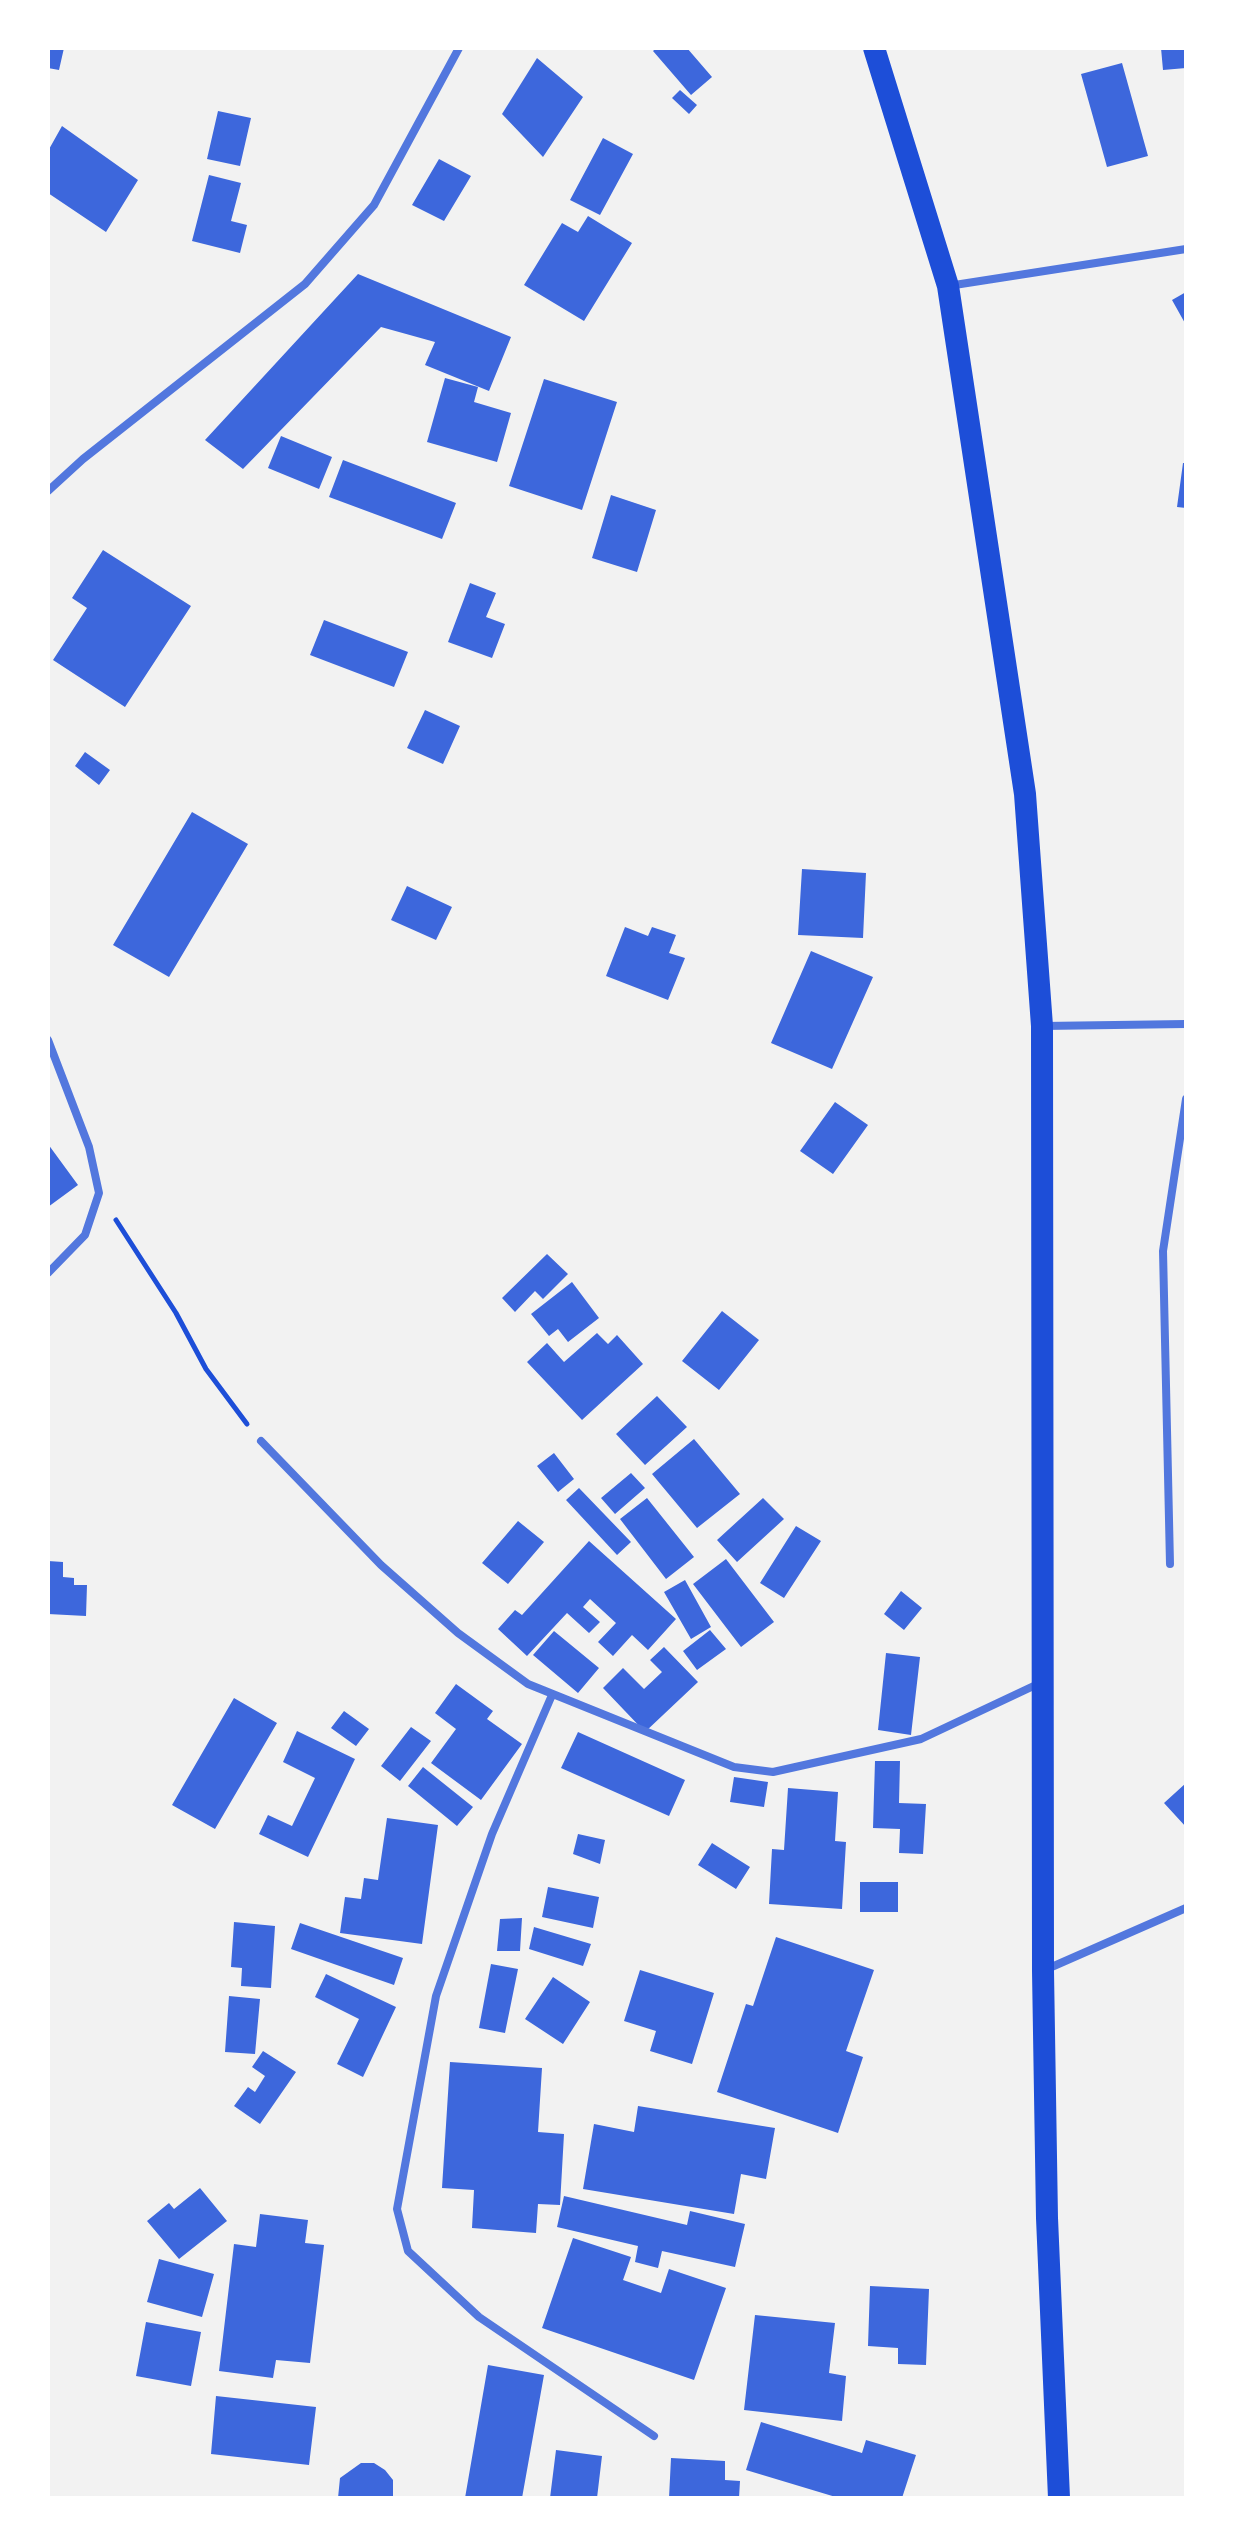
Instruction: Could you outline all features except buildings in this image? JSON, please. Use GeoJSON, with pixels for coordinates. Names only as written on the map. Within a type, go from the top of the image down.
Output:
{"type":"FeatureCollection","features":[{"type":"Feature","properties":{"kind":"highway"},"geometry":{"type":"LineString","coordinates":[[874,48],[948,286],[1025,794],[1042,1026],[1043,1971],[1047,2218],[1059,2498]]}},
{"type":"Feature","properties":{"kind":"street"},"geometry":{"type":"LineString","coordinates":[[48,491],[106,440],[305,284],[374,205],[459,48]]}},
{"type":"Feature","properties":{"kind":"street"},"geometry":{"type":"LineString","coordinates":[[948,286],[1186,249]]}},
{"type":"Feature","properties":{"kind":"street"},"geometry":{"type":"LineString","coordinates":[[1042,1026],[1186,1024]]}},
{"type":"Feature","properties":{"kind":"street"},"geometry":{"type":"LineString","coordinates":[[48,1040],[89,1147],[99,1193],[85,1235],[48,1273]]}},
{"type":"Feature","properties":{"kind":"street"},"geometry":{"type":"LineString","coordinates":[[1170,1564],[1163,1251],[1186,1099]]}},
{"type":"Feature","properties":{"kind":"street"},"geometry":{"type":"LineString","coordinates":[[261,1441],[403,1585],[458,1633],[528,1684],[734,1767],[773,1772],[921,1739],[1044,1681]]}},
{"type":"Feature","properties":{"kind":"street"},"geometry":{"type":"LineString","coordinates":[[552,1695],[492,1834],[436,1996],[397,2209],[408,2251],[479,2317],[654,2436]]}},
{"type":"Feature","properties":{"kind":"street"},"geometry":{"type":"LineString","coordinates":[[1043,1971],[1186,1908]]}},
{"type":"Feature","properties":{"kind":"path"},"geometry":{"type":"LineString","coordinates":[[99,1193],[176,1313],[206,1369],[261,1441]]}}]}
